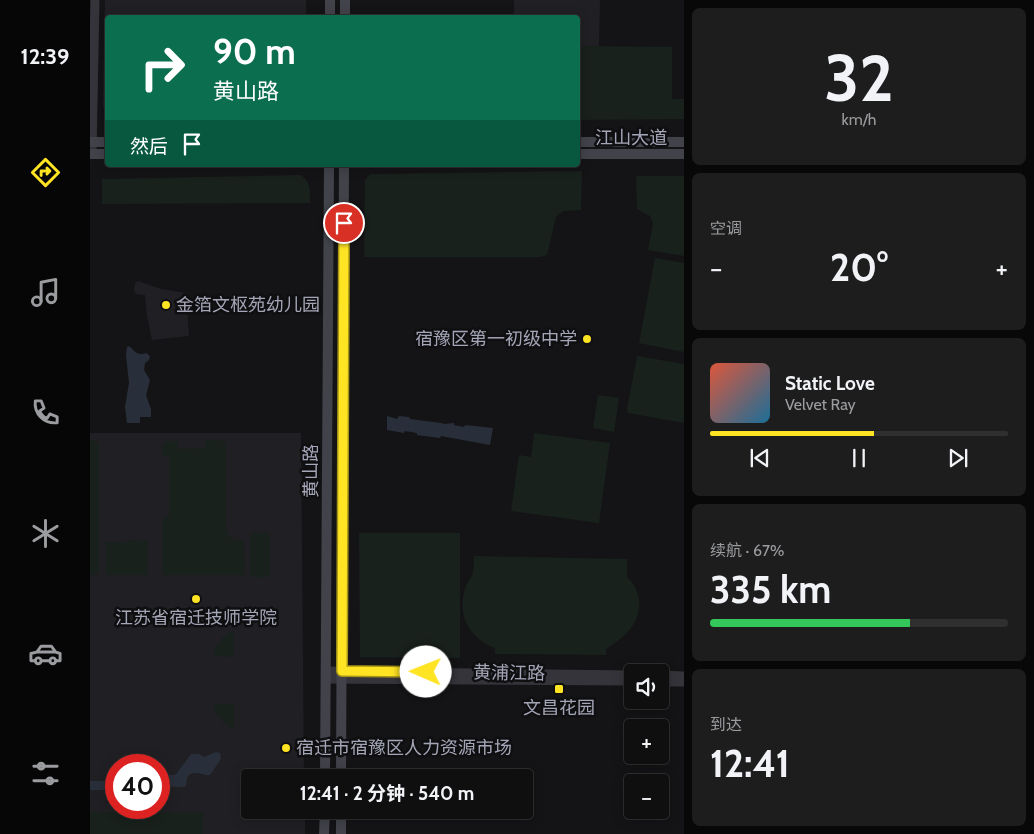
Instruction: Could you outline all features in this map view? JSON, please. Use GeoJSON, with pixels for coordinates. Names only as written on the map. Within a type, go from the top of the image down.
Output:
{"type":"FeatureCollection","features":[{"type":"Feature","properties":{"kind":"main road"},"geometry":{"type":"LineString","coordinates":[[330,0],[330,15]]}},
{"type":"Feature","properties":{"kind":"main road"},"geometry":{"type":"LineString","coordinates":[[345,0],[345,15]]}},
{"type":"Feature","properties":{"kind":"main road","name":"江山大道"},"geometry":{"type":"LineString","coordinates":[[580,142],[684,142]]}},
{"type":"Feature","properties":{"kind":"main road","name":"江山大道"},"geometry":{"type":"LineString","coordinates":[[580,154],[684,154]]}},
{"type":"Feature","properties":{"kind":"main road","name":"黄山路"},"geometry":{"type":"LineString","coordinates":[[325,769],[329,167]]}},
{"type":"Feature","properties":{"kind":"main road","name":"黄山路"},"geometry":{"type":"LineString","coordinates":[[341,769],[344,167]]}},
{"type":"Feature","properties":{"kind":"main road"},"geometry":{"type":"LineString","coordinates":[[324,834],[325,819]]}},
{"type":"Feature","properties":{"kind":"main road"},"geometry":{"type":"LineString","coordinates":[[341,819],[341,834]]}},
{"type":"Feature","properties":{"kind":"street"},"geometry":{"type":"LineString","coordinates":[[94,0],[97,142]]}},
{"type":"Feature","properties":{"kind":"street"},"geometry":{"type":"LineString","coordinates":[[97,154],[99,0]]}},
{"type":"Feature","properties":{"kind":"street","name":"黄浦江路"},"geometry":{"type":"LineString","coordinates":[[326,675],[624,675]]}},
{"type":"Feature","properties":{"kind":"street","name":"黄浦江路"},"geometry":{"type":"LineString","coordinates":[[342,675],[624,682]]}},
{"type":"Feature","properties":{"kind":"street"},"geometry":{"type":"LineString","coordinates":[[669,675],[684,676]]}},
{"type":"Feature","properties":{"kind":"street"},"geometry":{"type":"LineString","coordinates":[[669,682],[684,682]]}},
{"type":"Feature","properties":{"kind":"shaded area"},"geometry":{"type":"Polygon","coordinates":[[[105,0],[306,0],[306,15],[105,15],[105,107],[103,107],[105,0]]]}},
{"type":"Feature","properties":{"kind":"shaded area"},"geometry":{"type":"Polygon","coordinates":[[[514,0],[600,0],[599,46],[580,46],[580,15],[514,15],[514,0]]]}},
{"type":"Feature","properties":{"kind":"shaded area"},"geometry":{"type":"Polygon","coordinates":[[[580,46],[672,47],[672,99],[684,99],[684,119],[580,120],[580,46]]]}},
{"type":"Feature","properties":{"kind":"shaded area"},"geometry":{"type":"Polygon","coordinates":[[[582,171],[581,210],[563,211],[556,217],[547,255],[540,257],[364,257],[365,180],[372,174],[582,171]]]}},
{"type":"Feature","properties":{"kind":"shaded area"},"geometry":{"type":"Polygon","coordinates":[[[301,175],[308,184],[310,203],[102,204],[102,179],[301,175]]]}},
{"type":"Feature","properties":{"kind":"shaded area"},"geometry":{"type":"Polygon","coordinates":[[[636,176],[684,176],[684,256],[648,250],[653,224],[650,216],[637,209],[636,176]]]}},
{"type":"Feature","properties":{"kind":"shaded area"},"geometry":{"type":"Polygon","coordinates":[[[655,258],[684,263],[684,352],[639,343],[655,258]]]}},
{"type":"Feature","properties":{"kind":"shaded area","name":"金箔文枢苑幼儿园"},"geometry":{"type":"Polygon","coordinates":[[[138,281],[161,289],[186,293],[189,336],[152,340],[145,295],[136,294],[134,290],[135,283],[138,281]]]}},
{"type":"Feature","properties":{"kind":"shaded area"},"geometry":{"type":"Polygon","coordinates":[[[129,346],[137,353],[146,353],[150,356],[149,360],[145,363],[144,370],[150,380],[146,395],[151,409],[151,417],[140,417],[140,423],[127,423],[125,407],[129,383],[126,355],[127,347],[129,346]]]}},
{"type":"Feature","properties":{"kind":"shaded area"},"geometry":{"type":"Polygon","coordinates":[[[637,356],[684,364],[684,423],[628,413],[627,409],[637,356]]]}},
{"type":"Feature","properties":{"kind":"shaded area"},"geometry":{"type":"Polygon","coordinates":[[[598,395],[619,398],[614,432],[593,428],[598,395]]]}},
{"type":"Feature","properties":{"kind":"shaded area"},"geometry":{"type":"Polygon","coordinates":[[[387,416],[397,419],[399,416],[445,424],[454,423],[454,425],[464,427],[465,425],[493,428],[490,445],[441,436],[440,438],[417,435],[417,433],[405,431],[404,433],[387,430],[387,416]]]}},
{"type":"Feature","properties":{"kind":"shaded area","name":"江苏省宿迁技师学院"},"geometry":{"type":"Polygon","coordinates":[[[90,433],[301,433],[304,769],[241,769],[241,819],[305,819],[305,834],[90,834],[90,433]]]}},
{"type":"Feature","properties":{"kind":"shaded area"},"geometry":{"type":"Polygon","coordinates":[[[534,433],[610,443],[599,523],[511,511],[519,455],[531,457],[534,433]]]}},
{"type":"Feature","properties":{"kind":"shaded area"},"geometry":{"type":"Polygon","coordinates":[[[90,440],[96,441],[99,445],[99,571],[98,574],[90,575],[90,440]]]}},
{"type":"Feature","properties":{"kind":"shaded area"},"geometry":{"type":"Polygon","coordinates":[[[205,440],[222,440],[226,444],[226,528],[231,537],[244,542],[245,575],[163,575],[163,518],[169,517],[169,456],[162,456],[163,444],[167,441],[178,441],[178,449],[205,448],[205,440]]]}},
{"type":"Feature","properties":{"kind":"shaded area"},"geometry":{"type":"Polygon","coordinates":[[[250,533],[270,533],[270,577],[250,577],[250,533]]]}},
{"type":"Feature","properties":{"kind":"shaded area"},"geometry":{"type":"Polygon","coordinates":[[[359,533],[460,533],[460,658],[360,657],[359,533]]]}},
{"type":"Feature","properties":{"kind":"shaded area"},"geometry":{"type":"Polygon","coordinates":[[[128,540],[148,542],[148,575],[108,575],[106,572],[106,542],[127,543],[128,540]]]}},
{"type":"Feature","properties":{"kind":"shaded area"},"geometry":{"type":"Polygon","coordinates":[[[474,556],[627,559],[627,577],[635,587],[639,600],[637,616],[625,635],[606,649],[606,655],[495,654],[495,648],[486,644],[472,632],[464,617],[463,599],[473,572],[474,556]]]}},
{"type":"Feature","properties":{"kind":"shaded area"},"geometry":{"type":"Polygon","coordinates":[[[233,631],[234,657],[213,656],[220,641],[233,631]]]}},
{"type":"Feature","properties":{"kind":"shaded area"},"geometry":{"type":"Polygon","coordinates":[[[213,704],[234,704],[234,729],[220,719],[213,704]]]}},
{"type":"Feature","properties":{"kind":"shaded area"},"geometry":{"type":"Polygon","coordinates":[[[216,752],[220,753],[221,759],[210,775],[190,774],[187,778],[186,786],[170,786],[170,775],[177,773],[191,754],[199,754],[204,757],[216,752]]]}},
{"type":"Feature","properties":{"kind":"shaded area"},"geometry":{"type":"Polygon","coordinates":[[[90,781],[105,781],[105,790],[90,790],[90,781]]]}},
{"type":"Feature","properties":{"kind":"shaded area"},"geometry":{"type":"Polygon","coordinates":[[[90,812],[105,812],[105,819],[170,819],[170,812],[203,812],[203,834],[90,834],[90,812]]]}},
{"type":"Feature","properties":{"kind":"place","name":"金箔文枢苑幼儿园"},"geometry":{"type":"Point","coordinates":[166,305]}},
{"type":"Feature","properties":{"kind":"place","name":"宿豫区第一初级中学"},"geometry":{"type":"Point","coordinates":[587,339]}},
{"type":"Feature","properties":{"kind":"place","name":"江苏省宿迁技师学院"},"geometry":{"type":"Point","coordinates":[196,599]}},
{"type":"Feature","properties":{"kind":"place","name":"文昌花园"},"geometry":{"type":"Point","coordinates":[559,689]}},
{"type":"Feature","properties":{"kind":"place","name":"宿迁市宿豫区人力资源市场"},"geometry":{"type":"Point","coordinates":[286,748]}},
{"type":"Feature","properties":{"kind":"route"},"geometry":{"type":"LineString","coordinates":[[344,223],[342,671],[426,672]]}}]}
